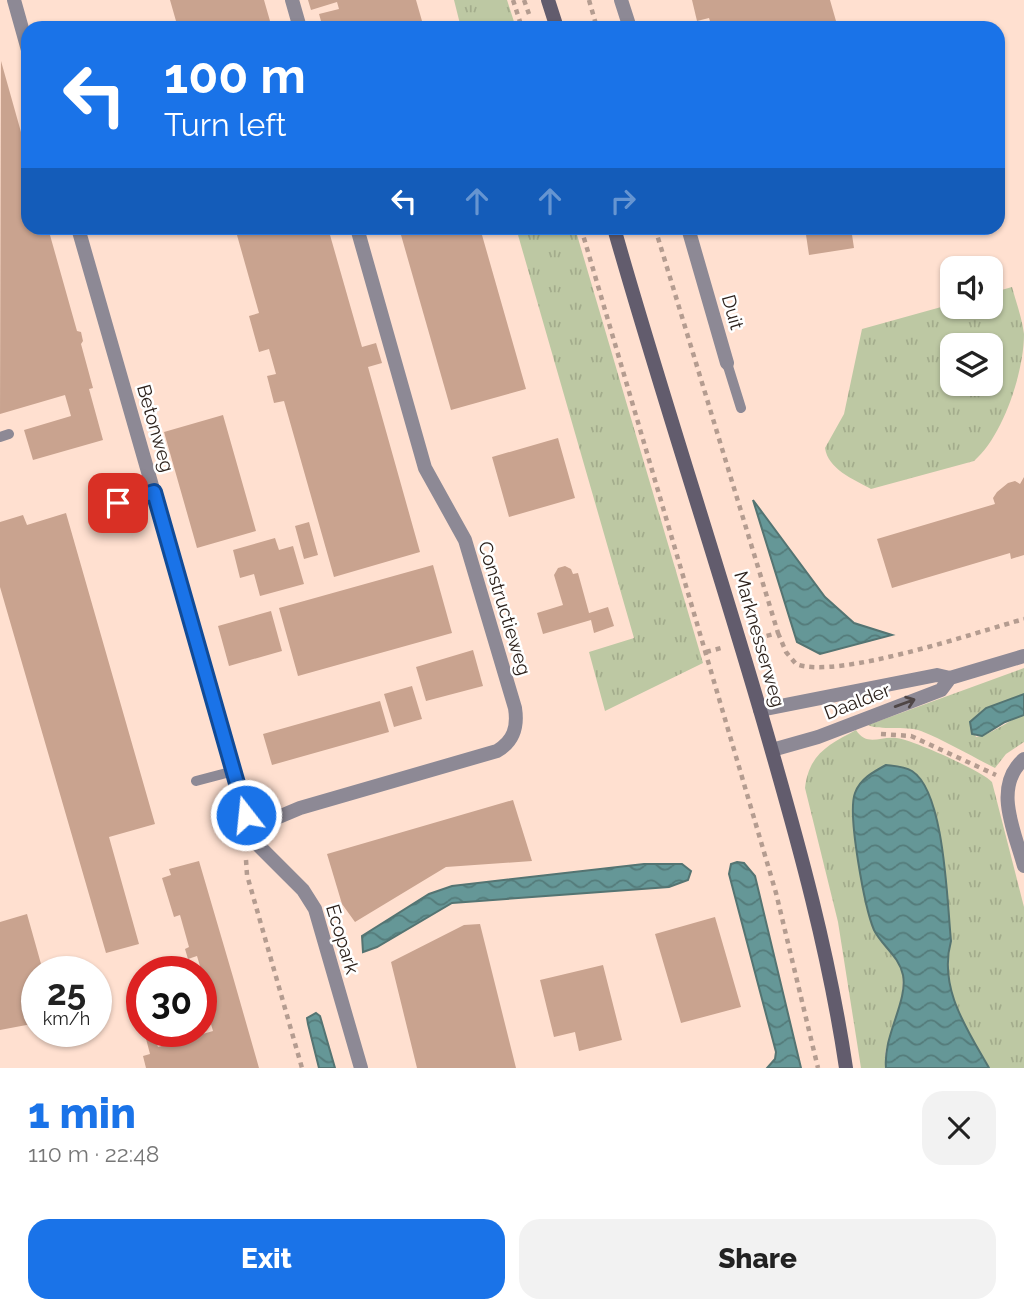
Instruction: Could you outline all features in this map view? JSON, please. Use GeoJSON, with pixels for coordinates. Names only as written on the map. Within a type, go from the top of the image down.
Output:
{"type":"FeatureCollection","features":[{"type":"Feature","properties":{"kind":"main road"},"geometry":{"type":"LineString","coordinates":[[548,0],[555,21]]}},
{"type":"Feature","properties":{"kind":"main road","name":"Marknesserweg"},"geometry":{"type":"LineString","coordinates":[[616,235],[672,426],[714,547],[761,710],[820,926],[846,1068]]}},
{"type":"Feature","properties":{"kind":"street"},"geometry":{"type":"LineString","coordinates":[[14,0],[21,25]]}},
{"type":"Feature","properties":{"kind":"street"},"geometry":{"type":"LineString","coordinates":[[292,0],[298,21]]}},
{"type":"Feature","properties":{"kind":"street"},"geometry":{"type":"LineString","coordinates":[[621,0],[628,21]]}},
{"type":"Feature","properties":{"kind":"street","name":"Betonweg"},"geometry":{"type":"LineString","coordinates":[[80,235],[234,771],[250,840]]}},
{"type":"Feature","properties":{"kind":"street","name":"Constructieweg"},"geometry":{"type":"LineString","coordinates":[[250,840],[300,808],[497,751],[506,745],[516,726],[515,708],[465,540],[425,468],[359,235]]}},
{"type":"Feature","properties":{"kind":"street","name":"Duit"},"geometry":{"type":"LineString","coordinates":[[690,235],[727,363]]}},
{"type":"Feature","properties":{"kind":"street","name":"Daalder"},"geometry":{"type":"LineString","coordinates":[[761,710],[937,675],[950,678],[1024,656]]}},
{"type":"Feature","properties":{"kind":"street","name":"Daalder"},"geometry":{"type":"LineString","coordinates":[[772,750],[818,737],[941,690],[950,678]]}},
{"type":"Feature","properties":{"kind":"street"},"geometry":{"type":"LineString","coordinates":[[1024,759],[1013,771],[1007,793],[1024,866]]}},
{"type":"Feature","properties":{"kind":"street","name":"Ecopark"},"geometry":{"type":"LineString","coordinates":[[250,840],[303,890],[315,909],[361,1068]]}},
{"type":"Feature","properties":{"kind":"lane","name":"Duit"},"geometry":{"type":"LineString","coordinates":[[727,363],[741,408]]}},
{"type":"Feature","properties":{"kind":"lane"},"geometry":{"type":"LineString","coordinates":[[118,503],[154,492]]}},
{"type":"Feature","properties":{"kind":"lane"},"geometry":{"type":"LineString","coordinates":[[196,781],[234,771]]}},
{"type":"Feature","properties":{"kind":"path"},"geometry":{"type":"LineString","coordinates":[[513,0],[520,21]]}},
{"type":"Feature","properties":{"kind":"path"},"geometry":{"type":"LineString","coordinates":[[524,0],[529,14]]}},
{"type":"Feature","properties":{"kind":"path"},"geometry":{"type":"LineString","coordinates":[[589,0],[595,21]]}},
{"type":"Feature","properties":{"kind":"path"},"geometry":{"type":"LineString","coordinates":[[583,235],[793,955],[818,1068]]}},
{"type":"Feature","properties":{"kind":"path"},"geometry":{"type":"LineString","coordinates":[[658,235],[778,633],[786,652],[796,664],[822,668],[914,651],[1024,619]]}},
{"type":"Feature","properties":{"kind":"path"},"geometry":{"type":"LineString","coordinates":[[760,638],[778,633]]}},
{"type":"Feature","properties":{"kind":"path"},"geometry":{"type":"LineString","coordinates":[[706,652],[724,647]]}},
{"type":"Feature","properties":{"kind":"path"},"geometry":{"type":"LineString","coordinates":[[873,736],[888,733],[911,736],[996,775]]}},
{"type":"Feature","properties":{"kind":"path"},"geometry":{"type":"LineString","coordinates":[[250,840],[247,876],[302,1068]]}},
{"type":"Feature","properties":{"kind":"green space"},"geometry":{"type":"Polygon","coordinates":[[[454,0],[507,0],[514,21],[459,21],[454,0]]]}},
{"type":"Feature","properties":{"kind":"green space"},"geometry":{"type":"Polygon","coordinates":[[[518,235],[577,235],[703,663],[605,711],[589,652],[634,638],[518,235]]]}},
{"type":"Feature","properties":{"kind":"green space"},"geometry":{"type":"Polygon","coordinates":[[[1012,287],[1024,334],[1020,366],[1003,420],[974,461],[871,489],[836,468],[825,448],[844,414],[862,329],[940,307],[940,319],[1003,319],[1003,290],[1012,287]]]}},
{"type":"Feature","properties":{"kind":"green space"},"geometry":{"type":"Polygon","coordinates":[[[1024,668],[1024,694],[986,708],[970,723],[976,737],[1024,715],[1024,742],[1006,754],[995,768],[921,731],[868,725],[1024,668]]]}},
{"type":"Feature","properties":{"kind":"green space"},"geometry":{"type":"Polygon","coordinates":[[[856,730],[865,738],[896,738],[930,749],[992,782],[1024,907],[1024,1068],[989,1068],[957,1007],[948,975],[951,941],[939,831],[925,790],[914,772],[867,903],[875,931],[899,962],[903,977],[902,996],[885,1053],[886,1068],[861,1068],[838,922],[805,788],[811,767],[822,752],[856,730]]]}},
{"type":"Feature","properties":{"kind":"water"},"geometry":{"type":"Polygon","coordinates":[[[753,500],[825,597],[854,623],[892,635],[820,654],[797,642],[753,500]]]}},
{"type":"Feature","properties":{"kind":"water"},"geometry":{"type":"Polygon","coordinates":[[[1024,694],[1024,715],[1005,722],[982,736],[972,734],[970,722],[986,708],[1024,694]]]}},
{"type":"Feature","properties":{"kind":"water"},"geometry":{"type":"Polygon","coordinates":[[[886,765],[912,771],[923,783],[931,801],[938,824],[946,876],[951,941],[948,975],[957,1008],[989,1068],[886,1068],[888,1043],[902,996],[903,975],[898,962],[881,941],[870,919],[858,862],[853,804],[860,784],[886,765]]]}},
{"type":"Feature","properties":{"kind":"water"},"geometry":{"type":"Polygon","coordinates":[[[744,863],[755,876],[801,1068],[767,1068],[775,1059],[776,1052],[729,874],[731,864],[744,863]]]}},
{"type":"Feature","properties":{"kind":"water"},"geometry":{"type":"Polygon","coordinates":[[[644,864],[682,864],[691,871],[688,880],[669,887],[452,903],[377,947],[363,952],[362,936],[429,894],[452,886],[644,864]]]}},
{"type":"Feature","properties":{"kind":"water"},"geometry":{"type":"Polygon","coordinates":[[[316,1013],[320,1016],[335,1068],[319,1068],[307,1018],[316,1013]]]}},
{"type":"Feature","properties":{"kind":"building"},"geometry":{"type":"Polygon","coordinates":[[[170,0],[264,0],[270,21],[176,21],[170,0]]]}},
{"type":"Feature","properties":{"kind":"building"},"geometry":{"type":"Polygon","coordinates":[[[308,0],[416,0],[422,21],[321,21],[319,14],[339,9],[337,2],[311,10],[308,0]]]}},
{"type":"Feature","properties":{"kind":"building"},"geometry":{"type":"Polygon","coordinates":[[[692,0],[830,0],[836,21],[710,21],[709,18],[697,21],[692,0]]]}},
{"type":"Feature","properties":{"kind":"building"},"geometry":{"type":"Polygon","coordinates":[[[1,61],[21,132],[21,235],[50,235],[77,331],[81,332],[81,344],[93,388],[89,389],[103,440],[33,460],[24,430],[71,416],[65,395],[0,414],[1,61]]]}},
{"type":"Feature","properties":{"kind":"building"},"geometry":{"type":"Polygon","coordinates":[[[237,235],[330,235],[362,347],[376,343],[382,363],[368,367],[420,552],[334,577],[284,401],[274,403],[267,376],[276,374],[269,349],[259,352],[249,316],[259,313],[237,235]]]}},
{"type":"Feature","properties":{"kind":"building"},"geometry":{"type":"Polygon","coordinates":[[[401,235],[482,235],[526,389],[451,410],[401,235]]]}},
{"type":"Feature","properties":{"kind":"building"},"geometry":{"type":"Polygon","coordinates":[[[806,235],[852,235],[854,248],[809,255],[806,235]]]}},
{"type":"Feature","properties":{"kind":"building"},"geometry":{"type":"Polygon","coordinates":[[[223,415],[256,531],[197,548],[164,432],[223,415]]]}},
{"type":"Feature","properties":{"kind":"building"},"geometry":{"type":"Polygon","coordinates":[[[558,438],[575,498],[509,517],[492,457],[558,438]]]}},
{"type":"Feature","properties":{"kind":"building"},"geometry":{"type":"Polygon","coordinates":[[[1024,477],[1024,555],[1011,559],[1010,553],[892,588],[877,539],[995,504],[993,498],[997,492],[1008,483],[1015,481],[1020,484],[1024,477]]]}},
{"type":"Feature","properties":{"kind":"building"},"geometry":{"type":"Polygon","coordinates":[[[66,513],[155,824],[109,837],[139,944],[106,953],[0,587],[0,522],[23,515],[27,525],[66,513]]]}},
{"type":"Feature","properties":{"kind":"building"},"geometry":{"type":"Polygon","coordinates":[[[309,522],[318,555],[304,559],[295,526],[309,522]]]}},
{"type":"Feature","properties":{"kind":"building"},"geometry":{"type":"Polygon","coordinates":[[[275,538],[279,550],[293,546],[304,584],[260,596],[254,574],[240,578],[233,550],[275,538]]]}},
{"type":"Feature","properties":{"kind":"building"},"geometry":{"type":"Polygon","coordinates":[[[433,565],[452,633],[298,676],[279,608],[433,565]]]}},
{"type":"Feature","properties":{"kind":"building"},"geometry":{"type":"Polygon","coordinates":[[[565,566],[571,569],[573,574],[578,573],[589,613],[608,607],[614,626],[594,633],[591,620],[543,634],[537,613],[563,605],[554,575],[558,568],[565,566]]]}},
{"type":"Feature","properties":{"kind":"building"},"geometry":{"type":"Polygon","coordinates":[[[271,611],[282,651],[229,666],[218,626],[271,611]]]}},
{"type":"Feature","properties":{"kind":"building"},"geometry":{"type":"Polygon","coordinates":[[[473,650],[483,686],[426,701],[416,667],[473,650]]]}},
{"type":"Feature","properties":{"kind":"building"},"geometry":{"type":"Polygon","coordinates":[[[412,686],[422,719],[394,727],[384,694],[412,686]]]}},
{"type":"Feature","properties":{"kind":"building"},"geometry":{"type":"Polygon","coordinates":[[[380,701],[389,732],[272,765],[263,734],[380,701]]]}},
{"type":"Feature","properties":{"kind":"building"},"geometry":{"type":"Polygon","coordinates":[[[513,800],[532,861],[446,867],[355,922],[342,904],[327,854],[513,800]]]}},
{"type":"Feature","properties":{"kind":"building"},"geometry":{"type":"Polygon","coordinates":[[[199,861],[259,1068],[146,1068],[143,1056],[150,1054],[148,1047],[217,1047],[217,956],[187,956],[185,949],[189,947],[180,915],[174,917],[162,878],[171,875],[169,869],[199,861]]]}},
{"type":"Feature","properties":{"kind":"building"},"geometry":{"type":"Polygon","coordinates":[[[27,914],[39,956],[21,956],[21,1026],[0,1030],[0,922],[27,914]]]}},
{"type":"Feature","properties":{"kind":"building"},"geometry":{"type":"Polygon","coordinates":[[[715,917],[741,1007],[681,1023],[655,934],[715,917]]]}},
{"type":"Feature","properties":{"kind":"building"},"geometry":{"type":"Polygon","coordinates":[[[480,924],[516,1068],[417,1068],[391,962],[464,925],[480,924]]]}},
{"type":"Feature","properties":{"kind":"building"},"geometry":{"type":"Polygon","coordinates":[[[603,965],[622,1040],[579,1051],[575,1032],[554,1037],[540,980],[603,965]]]}},
{"type":"Feature","properties":{"kind":"route"},"geometry":{"type":"LineString","coordinates":[[118,503],[154,492],[246,815]]}}]}
